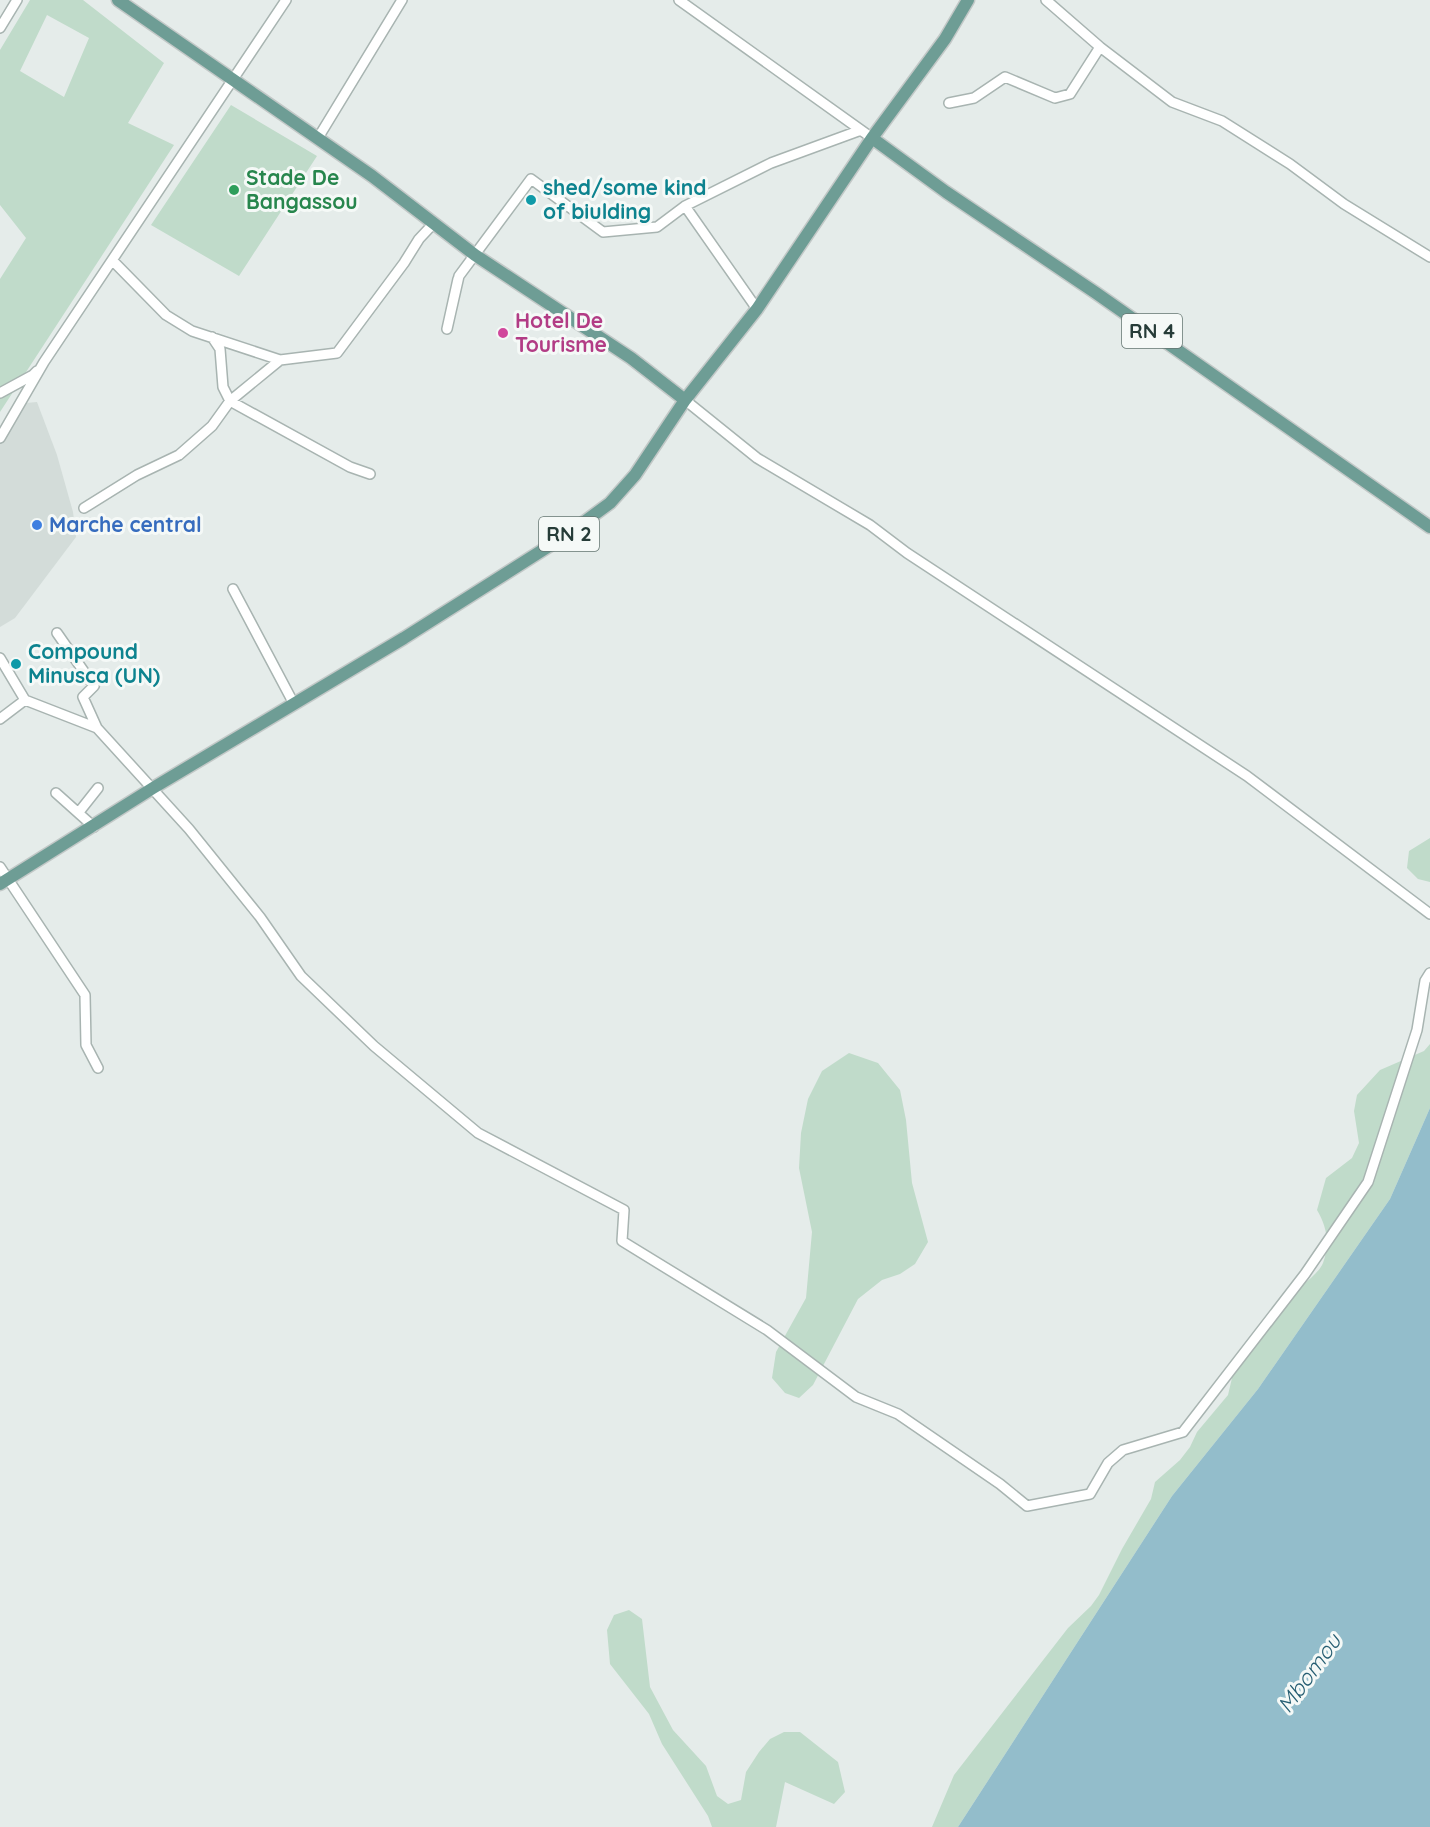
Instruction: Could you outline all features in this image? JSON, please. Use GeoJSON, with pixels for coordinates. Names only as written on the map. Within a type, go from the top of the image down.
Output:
{"type":"FeatureCollection","features":[{"type":"Feature","properties":{"kind":"main road"},"geometry":{"type":"LineString","coordinates":[[118,0],[372,176],[475,255],[631,358],[685,400]]}},
{"type":"Feature","properties":{"kind":"main road","name":"RN 2"},"geometry":{"type":"LineString","coordinates":[[4,882],[153,788],[487,586],[568,534],[610,503],[635,475],[685,400],[757,309],[872,138],[945,39],[968,0]]}},
{"type":"Feature","properties":{"kind":"main road","name":"RN 4"},"geometry":{"type":"LineString","coordinates":[[872,138],[946,192],[1115,306],[1430,526]]}},
{"type":"Feature","properties":{"kind":"street"},"geometry":{"type":"LineString","coordinates":[[0,28],[17,0]]}},
{"type":"Feature","properties":{"kind":"street"},"geometry":{"type":"LineString","coordinates":[[0,438],[44,362],[286,0]]}},
{"type":"Feature","properties":{"kind":"street"},"geometry":{"type":"LineString","coordinates":[[318,138],[402,0]]}},
{"type":"Feature","properties":{"kind":"street"},"geometry":{"type":"LineString","coordinates":[[679,0],[872,138]]}},
{"type":"Feature","properties":{"kind":"street"},"geometry":{"type":"LineString","coordinates":[[1046,0],[1100,47],[1172,102],[1222,121],[1290,164],[1344,204],[1430,257]]}},
{"type":"Feature","properties":{"kind":"street"},"geometry":{"type":"LineString","coordinates":[[950,104],[974,98],[1005,77],[1055,98],[1070,94],[1100,47]]}},
{"type":"Feature","properties":{"kind":"street"},"geometry":{"type":"LineString","coordinates":[[458,279],[447,329],[459,276],[531,179],[603,232],[657,227],[685,206],[771,163],[861,130]]}},
{"type":"Feature","properties":{"kind":"street"},"geometry":{"type":"LineString","coordinates":[[685,206],[757,309]]}},
{"type":"Feature","properties":{"kind":"street"},"geometry":{"type":"LineString","coordinates":[[113,261],[165,315],[192,331],[280,360],[337,353],[404,263],[419,239],[434,223]]}},
{"type":"Feature","properties":{"kind":"street"},"geometry":{"type":"LineString","coordinates":[[212,338],[220,350],[224,387],[230,401],[350,467],[370,474]]}},
{"type":"Feature","properties":{"kind":"street"},"geometry":{"type":"LineString","coordinates":[[84,508],[136,475],[178,455],[212,426],[230,401],[280,360]]}},
{"type":"Feature","properties":{"kind":"street"},"geometry":{"type":"LineString","coordinates":[[0,393],[33,375],[44,362]]}},
{"type":"Feature","properties":{"kind":"street"},"geometry":{"type":"LineString","coordinates":[[685,400],[757,458],[870,525],[907,552],[1247,776],[1430,914]]}},
{"type":"Feature","properties":{"kind":"street"},"geometry":{"type":"LineString","coordinates":[[233,589],[294,704]]}},
{"type":"Feature","properties":{"kind":"street"},"geometry":{"type":"LineString","coordinates":[[57,633],[94,686],[83,697],[97,728],[153,788],[260,917],[301,976],[374,1046],[478,1133],[624,1210],[622,1241],[767,1330],[856,1397],[898,1414],[1000,1484],[1027,1506],[1090,1494],[1108,1462],[1123,1450],[1183,1432],[1305,1274],[1368,1182],[1417,1030],[1425,981],[1430,972]]}},
{"type":"Feature","properties":{"kind":"street"},"geometry":{"type":"LineString","coordinates":[[0,658],[25,700],[97,728]]}},
{"type":"Feature","properties":{"kind":"street"},"geometry":{"type":"LineString","coordinates":[[0,718],[25,700]]}},
{"type":"Feature","properties":{"kind":"street"},"geometry":{"type":"LineString","coordinates":[[79,812],[98,788]]}},
{"type":"Feature","properties":{"kind":"street"},"geometry":{"type":"LineString","coordinates":[[56,793],[94,827]]}},
{"type":"Feature","properties":{"kind":"street"},"geometry":{"type":"LineString","coordinates":[[0,867],[4,882],[85,995],[86,1045],[98,1068]]}},
{"type":"Feature","properties":{"kind":"shaded area","name":"Marche central"},"geometry":{"type":"Polygon","coordinates":[[[37,402],[57,455],[73,512],[76,537],[15,618],[0,627],[0,443],[26,403],[37,402]]]}},
{"type":"Feature","properties":{"kind":"green space"},"geometry":{"type":"Polygon","coordinates":[[[30,0],[83,0],[164,63],[128,123],[174,145],[0,412],[0,279],[26,238],[0,205],[0,50],[30,0]],[[47,15],[20,71],[64,97],[89,38],[47,15]]]}},
{"type":"Feature","properties":{"kind":"green space","name":"Stade De Bangassou"},"geometry":{"type":"Polygon","coordinates":[[[231,105],[317,156],[239,276],[151,225],[231,105]]]}},
{"type":"Feature","properties":{"kind":"green space"},"geometry":{"type":"Polygon","coordinates":[[[1430,838],[1430,882],[1418,879],[1407,868],[1409,851],[1430,838]]]}},
{"type":"Feature","properties":{"kind":"green space"},"geometry":{"type":"Polygon","coordinates":[[[1430,1044],[1430,1108],[1390,1199],[1258,1389],[1172,1496],[958,1827],[932,1827],[954,1775],[1068,1628],[1099,1595],[1151,1499],[1155,1482],[1180,1460],[1190,1447],[1197,1432],[1228,1395],[1232,1378],[1229,1366],[1235,1357],[1278,1306],[1321,1267],[1327,1242],[1325,1229],[1317,1210],[1326,1178],[1352,1158],[1359,1143],[1354,1111],[1357,1095],[1380,1070],[1424,1051],[1430,1044]]]}},
{"type":"Feature","properties":{"kind":"green space"},"geometry":{"type":"Polygon","coordinates":[[[849,1053],[878,1063],[900,1090],[906,1120],[912,1183],[928,1242],[915,1264],[900,1274],[882,1280],[858,1299],[813,1385],[799,1398],[785,1393],[772,1378],[776,1352],[806,1298],[812,1232],[799,1168],[801,1133],[808,1099],[822,1071],[849,1053]]]}},
{"type":"Feature","properties":{"kind":"green space"},"geometry":{"type":"Polygon","coordinates":[[[629,1610],[642,1619],[650,1687],[673,1730],[706,1766],[717,1796],[728,1804],[741,1800],[746,1772],[770,1739],[784,1732],[800,1732],[838,1762],[845,1792],[834,1804],[785,1782],[776,1827],[712,1827],[708,1816],[662,1744],[649,1714],[610,1664],[607,1630],[614,1615],[629,1610]]]}},
{"type":"Feature","properties":{"kind":"water","name":"Mbomou"},"geometry":{"type":"Polygon","coordinates":[[[1430,1108],[1430,1827],[958,1827],[1172,1496],[1258,1389],[1390,1199],[1430,1108]]]}},
{"type":"Feature","properties":{"kind":"place","name":"Stade De Bangassou"},"geometry":{"type":"Point","coordinates":[234,190]}},
{"type":"Feature","properties":{"kind":"place","name":"shed/some kind of biulding"},"geometry":{"type":"Point","coordinates":[531,200]}},
{"type":"Feature","properties":{"kind":"place","name":"Hotel De Tourisme"},"geometry":{"type":"Point","coordinates":[503,333]}},
{"type":"Feature","properties":{"kind":"place","name":"Marche central"},"geometry":{"type":"Point","coordinates":[37,525]}},
{"type":"Feature","properties":{"kind":"place","name":"Compound Minusca (UN)"},"geometry":{"type":"Point","coordinates":[16,664]}}]}
